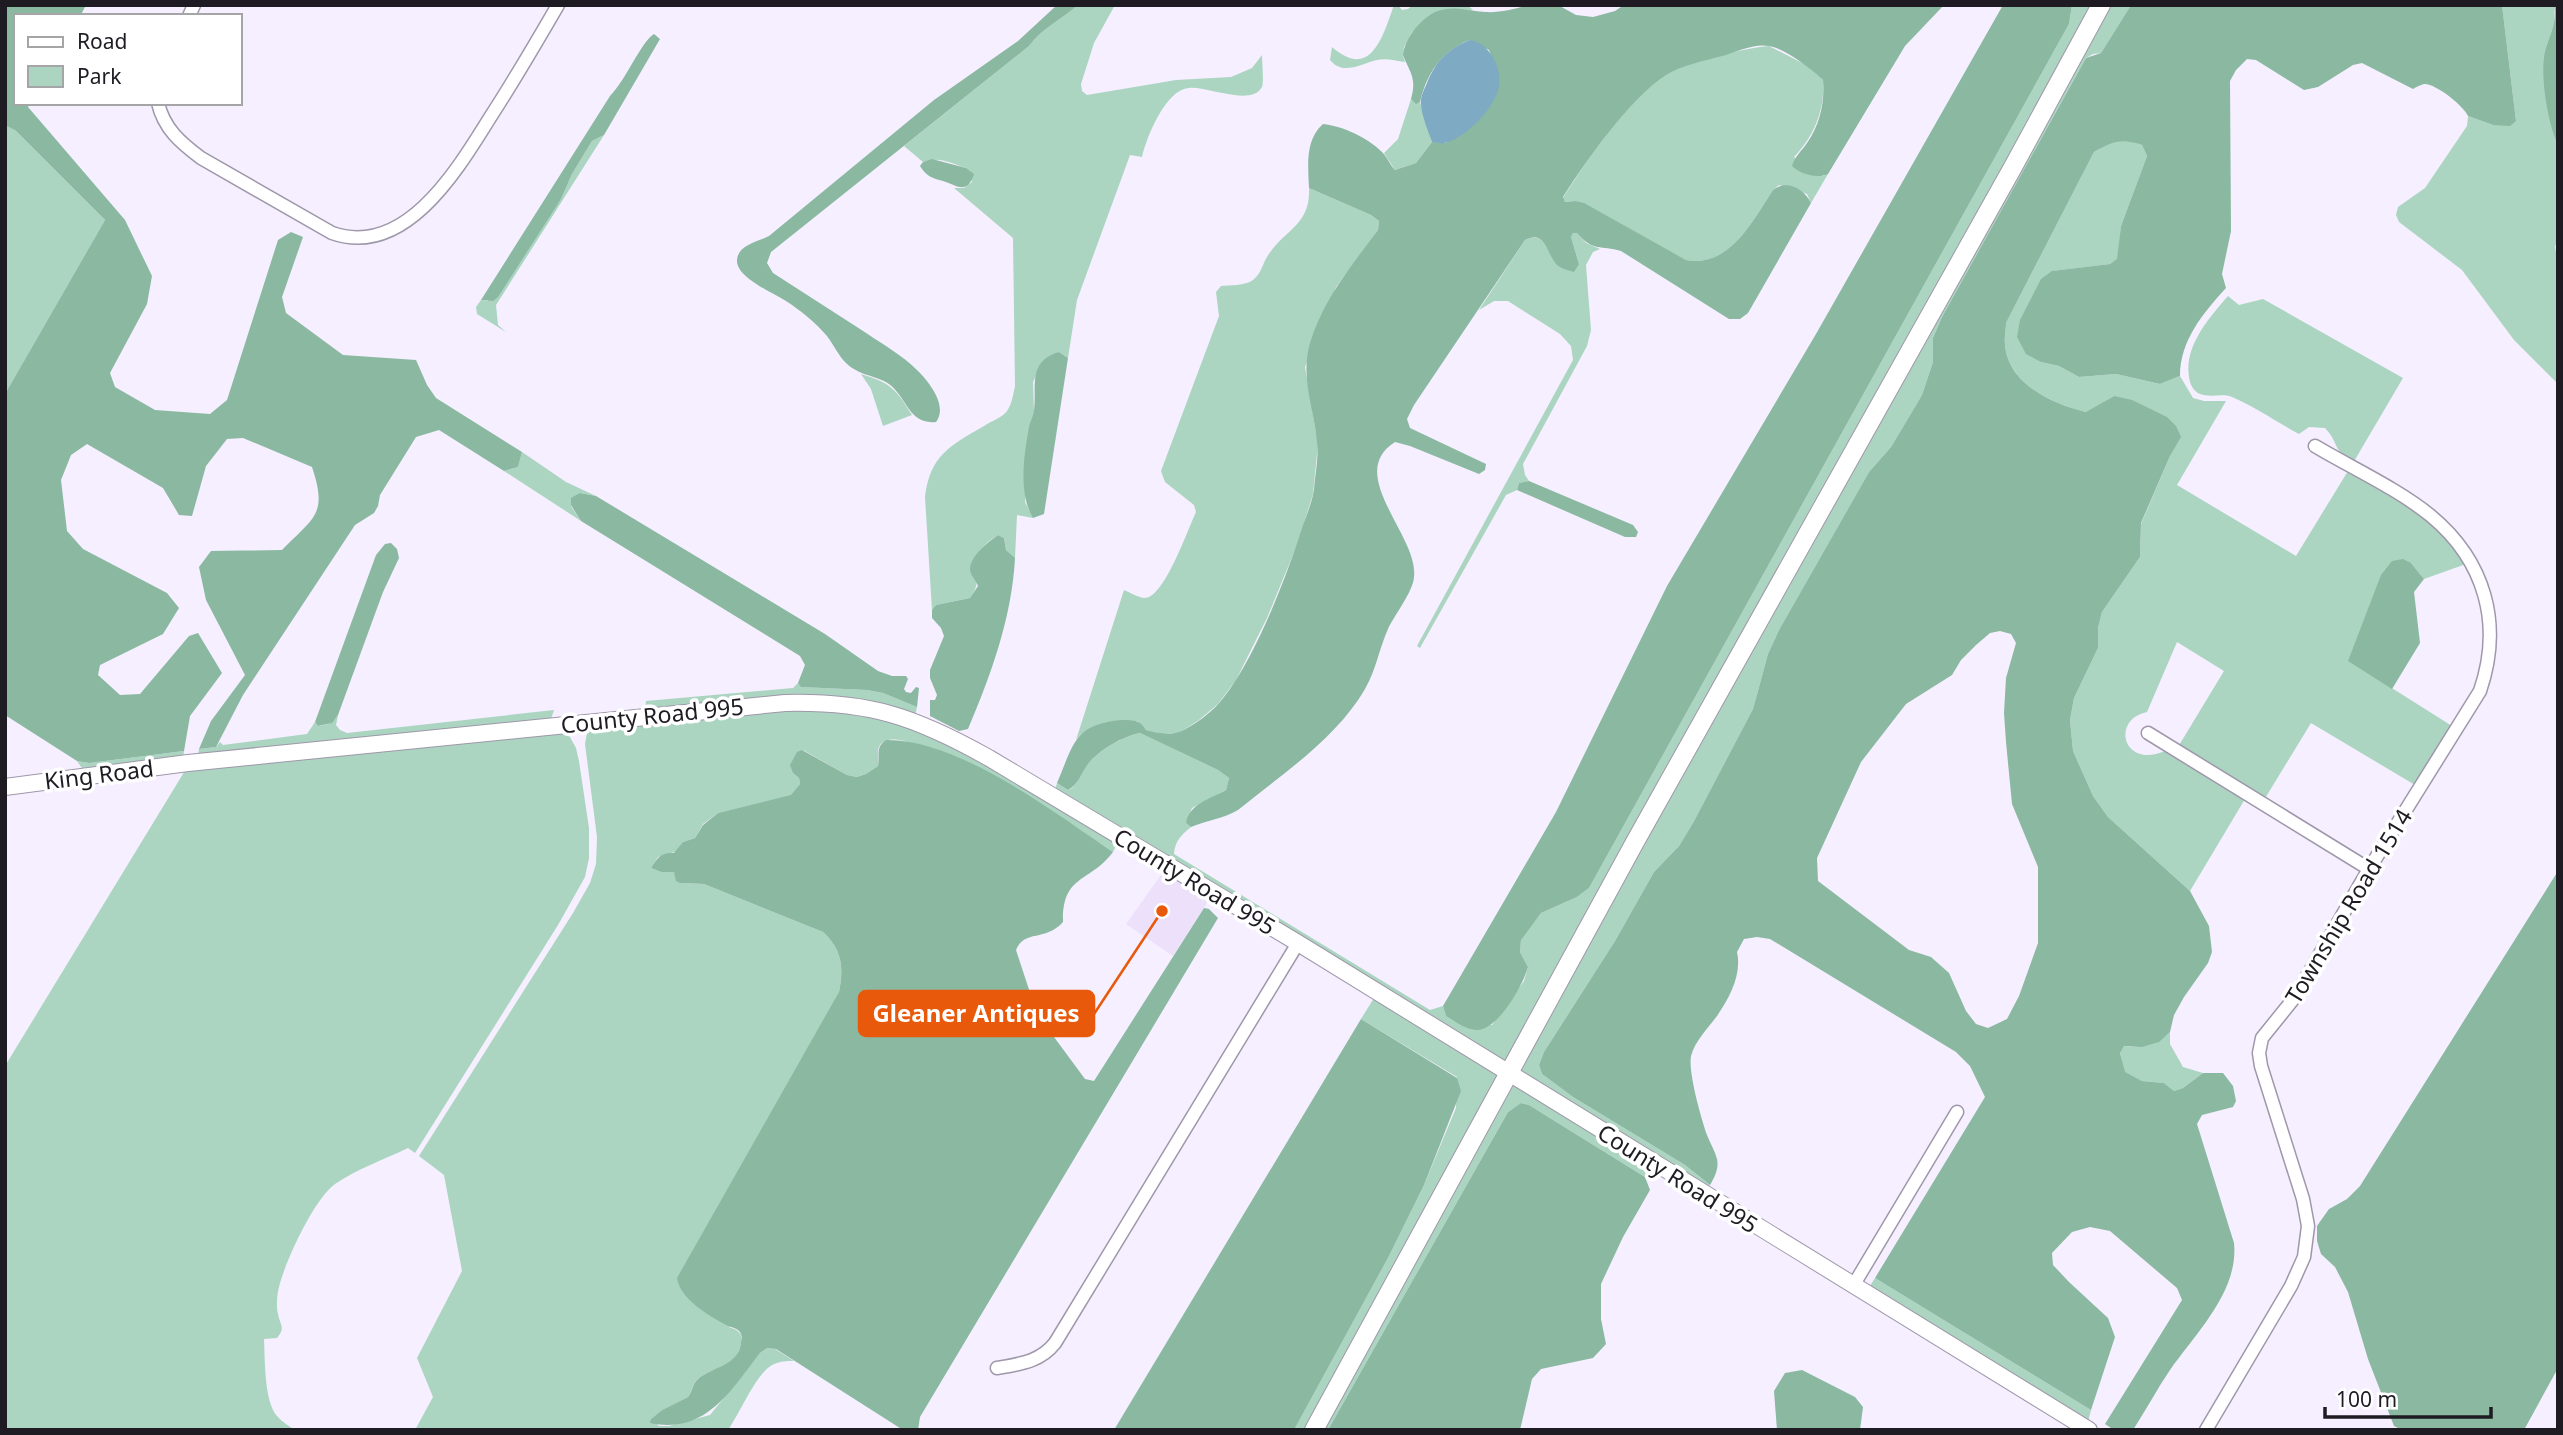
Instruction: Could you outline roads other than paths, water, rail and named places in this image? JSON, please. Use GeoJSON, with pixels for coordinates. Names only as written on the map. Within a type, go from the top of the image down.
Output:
{"type":"FeatureCollection","features":[{"type":"Feature","properties":{"kind":"main road"},"geometry":{"type":"LineString","coordinates":[[1314,1430],[2101,5]]}},
{"type":"Feature","properties":{"kind":"street"},"geometry":{"type":"LineString","coordinates":[[159,105],[171,131],[201,158],[332,233],[355,239],[397,225],[425,206],[452,177],[558,5]]}},
{"type":"Feature","properties":{"kind":"street","name":"Township Road 1514"},"geometry":{"type":"LineString","coordinates":[[2206,1430],[2291,1286],[2304,1257],[2308,1226],[2303,1199],[2261,1066],[2260,1044],[2267,1031],[2295,997],[2369,869],[2480,691],[2488,668],[2491,624],[2487,603],[2472,565],[2445,529],[2407,500],[2315,446]]}},
{"type":"Feature","properties":{"kind":"street","name":"County Road 995"},"geometry":{"type":"LineString","coordinates":[[193,762],[785,703],[843,704],[871,708],[921,723],[971,748],[1298,943],[2089,1430]]}},
{"type":"Feature","properties":{"kind":"street"},"geometry":{"type":"LineString","coordinates":[[2148,733],[2369,869]]}},
{"type":"Feature","properties":{"kind":"street","name":"King Road"},"geometry":{"type":"LineString","coordinates":[[5,787],[193,762]]}},
{"type":"Feature","properties":{"kind":"street"},"geometry":{"type":"LineString","coordinates":[[997,1368],[1034,1360],[1043,1356],[1055,1343],[1298,943]]}},
{"type":"Feature","properties":{"kind":"street"},"geometry":{"type":"LineString","coordinates":[[1853,1286],[1957,1112]]}},
{"type":"Feature","properties":{"kind":"water"},"geometry":{"type":"Polygon","coordinates":[[[1469,40],[1483,45],[1493,57],[1499,86],[1492,103],[1480,120],[1446,143],[1432,142],[1421,108],[1422,94],[1438,62],[1448,52],[1469,40]]]}},
{"type":"Feature","properties":{"kind":"place","name":"Gleaner Antiques"},"geometry":{"type":"Point","coordinates":[1162,911]}}]}
